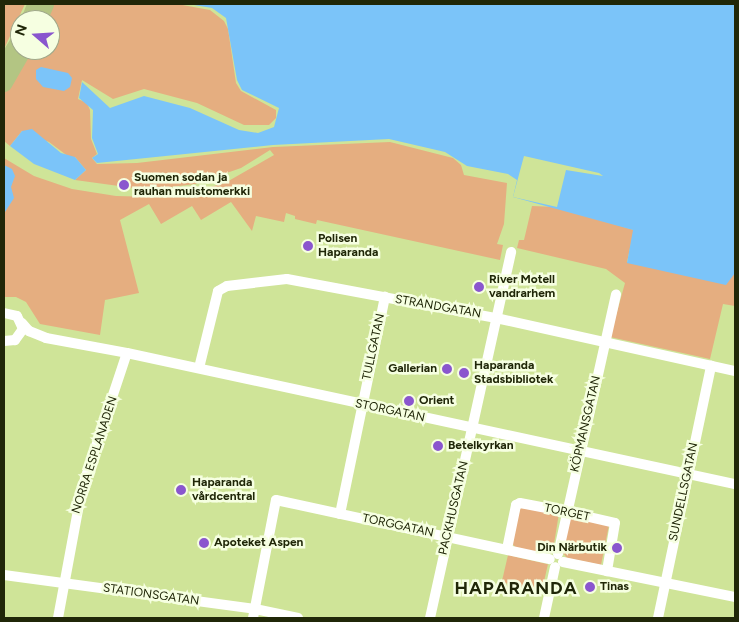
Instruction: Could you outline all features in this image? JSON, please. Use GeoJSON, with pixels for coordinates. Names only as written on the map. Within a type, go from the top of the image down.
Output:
{"type":"FeatureCollection","features":[{"type":"Feature","properties":{"kind":"highway"},"geometry":{"type":"LineString","coordinates":[[4,84],[18,60]]}},
{"type":"Feature","properties":{"kind":"street","name":"PACKHUSGATAN"},"geometry":{"type":"LineString","coordinates":[[430,618],[511,252]]}},
{"type":"Feature","properties":{"kind":"street","name":"STRANDGATAN"},"geometry":{"type":"LineString","coordinates":[[199,368],[215,298],[224,287],[287,278],[496,318],[735,371]]}},
{"type":"Feature","properties":{"kind":"street","name":"KÖPMANSGATAN"},"geometry":{"type":"LineString","coordinates":[[544,618],[616,294]]}},
{"type":"Feature","properties":{"kind":"street","name":"TULLGATAN"},"geometry":{"type":"LineString","coordinates":[[340,514],[385,297]]}},
{"type":"Feature","properties":{"kind":"street","name":"STORGATAN"},"geometry":{"type":"LineString","coordinates":[[4,313],[14,314],[28,331],[46,338],[199,368],[362,405],[735,484]]}},
{"type":"Feature","properties":{"kind":"street","name":"STORGATAN"},"geometry":{"type":"LineString","coordinates":[[7,343],[21,334],[22,323]]}},
{"type":"Feature","properties":{"kind":"street","name":"STORGATAN"},"geometry":{"type":"LineString","coordinates":[[7,343],[46,338]]}},
{"type":"Feature","properties":{"kind":"street","name":"NORRA ESPLANADEN"},"geometry":{"type":"LineString","coordinates":[[58,618],[82,488],[127,353]]}},
{"type":"Feature","properties":{"kind":"street","name":"SUNDELLSGATAN"},"geometry":{"type":"LineString","coordinates":[[658,618],[711,366]]}},
{"type":"Feature","properties":{"kind":"street","name":"TORGGATAN"},"geometry":{"type":"LineString","coordinates":[[254,614],[276,500],[557,561],[735,597]]}},
{"type":"Feature","properties":{"kind":"street","name":"TORGET"},"geometry":{"type":"LineString","coordinates":[[507,549],[516,505],[520,503],[567,512],[615,523],[607,571]]}},
{"type":"Feature","properties":{"kind":"street","name":"STATIONSGATAN"},"geometry":{"type":"LineString","coordinates":[[4,575],[64,582],[254,614],[298,618]]}},
{"type":"Feature","properties":{"kind":"shaded area"},"geometry":{"type":"Polygon","coordinates":[[[4,4],[25,4],[22,10],[10,10],[10,36],[4,49],[4,4]]]}},
{"type":"Feature","properties":{"kind":"shaded area"},"geometry":{"type":"Polygon","coordinates":[[[50,4],[177,4],[210,10],[224,21],[228,29],[236,83],[241,91],[276,110],[276,118],[269,125],[244,125],[197,103],[144,89],[113,99],[82,80],[78,99],[87,103],[90,110],[91,139],[97,154],[92,158],[97,164],[137,163],[273,147],[390,142],[453,158],[461,165],[464,175],[507,183],[504,224],[497,244],[503,245],[500,260],[317,220],[316,224],[295,219],[295,216],[286,213],[284,222],[256,216],[252,231],[231,202],[201,220],[192,206],[161,224],[149,204],[120,220],[139,293],[105,300],[100,335],[40,324],[26,302],[16,297],[4,297],[4,158],[34,176],[72,189],[116,196],[158,197],[189,193],[225,183],[274,155],[270,150],[241,168],[195,184],[148,190],[75,180],[86,170],[75,157],[69,157],[49,142],[22,131],[10,146],[4,141],[4,92],[23,60],[60,60],[60,10],[48,10],[50,4]]]}},
{"type":"Feature","properties":{"kind":"shaded area"},"geometry":{"type":"Polygon","coordinates":[[[532,206],[557,207],[634,230],[627,262],[735,273],[735,306],[723,304],[710,359],[610,337],[625,283],[606,269],[517,248],[519,240],[524,240],[532,206]]]}},
{"type":"Feature","properties":{"kind":"shaded area"},"geometry":{"type":"Polygon","coordinates":[[[521,506],[559,513],[554,544],[544,553],[516,548],[511,542],[521,506]]]}},
{"type":"Feature","properties":{"kind":"shaded area"},"geometry":{"type":"Polygon","coordinates":[[[570,517],[609,525],[601,565],[567,558],[563,553],[562,548],[570,517]]]}},
{"type":"Feature","properties":{"kind":"shaded area"},"geometry":{"type":"Polygon","coordinates":[[[508,555],[548,564],[542,592],[502,582],[508,555]]]}},
{"type":"Feature","properties":{"kind":"water"},"geometry":{"type":"Polygon","coordinates":[[[188,4],[735,4],[735,273],[726,285],[627,263],[633,230],[513,197],[517,180],[508,174],[467,166],[445,152],[389,139],[273,145],[97,163],[92,158],[98,154],[92,138],[93,110],[79,98],[82,82],[110,108],[144,96],[190,108],[239,130],[258,133],[274,127],[279,108],[242,90],[237,80],[226,18],[212,8],[188,4]]]}},
{"type":"Feature","properties":{"kind":"water"},"geometry":{"type":"Polygon","coordinates":[[[41,67],[68,73],[72,78],[70,87],[64,91],[43,87],[36,79],[36,70],[41,67]]]}},
{"type":"Feature","properties":{"kind":"water"},"geometry":{"type":"Polygon","coordinates":[[[32,129],[61,153],[75,157],[86,170],[75,180],[34,164],[10,146],[22,131],[32,129]]]}},
{"type":"Feature","properties":{"kind":"water"},"geometry":{"type":"Polygon","coordinates":[[[4,165],[12,169],[15,176],[11,187],[14,198],[5,212],[4,165]]]}},
{"type":"Feature","properties":{"kind":"pier"},"geometry":{"type":"Polygon","coordinates":[[[524,156],[599,173],[603,176],[566,170],[557,207],[513,197],[524,156]]]}},
{"type":"Feature","properties":{"kind":"place","name":"Suomen sodan ja rauhan muistomerkki"},"geometry":{"type":"Point","coordinates":[124,185]}},
{"type":"Feature","properties":{"kind":"place","name":"Polisen Haparanda"},"geometry":{"type":"Point","coordinates":[308,246]}},
{"type":"Feature","properties":{"kind":"place","name":"River Motell vandrarhem"},"geometry":{"type":"Point","coordinates":[479,287]}},
{"type":"Feature","properties":{"kind":"place","name":"Gallerian"},"geometry":{"type":"Point","coordinates":[447,369]}},
{"type":"Feature","properties":{"kind":"place","name":"Haparanda Stadsbibliotek"},"geometry":{"type":"Point","coordinates":[464,373]}},
{"type":"Feature","properties":{"kind":"place","name":"Orient"},"geometry":{"type":"Point","coordinates":[409,401]}},
{"type":"Feature","properties":{"kind":"place","name":"Betelkyrkan"},"geometry":{"type":"Point","coordinates":[438,446]}},
{"type":"Feature","properties":{"kind":"place","name":"Haparanda vårdcentral"},"geometry":{"type":"Point","coordinates":[181,490]}},
{"type":"Feature","properties":{"kind":"place","name":"Apoteket Aspen"},"geometry":{"type":"Point","coordinates":[204,543]}},
{"type":"Feature","properties":{"kind":"place","name":"Din Närbutik"},"geometry":{"type":"Point","coordinates":[617,548]}},
{"type":"Feature","properties":{"kind":"place","name":"Tinas"},"geometry":{"type":"Point","coordinates":[590,587]}},
{"type":"Feature","properties":{"kind":"district","name":"HAPARANDA"},"geometry":{"type":"Point","coordinates":[516,588]}}]}
